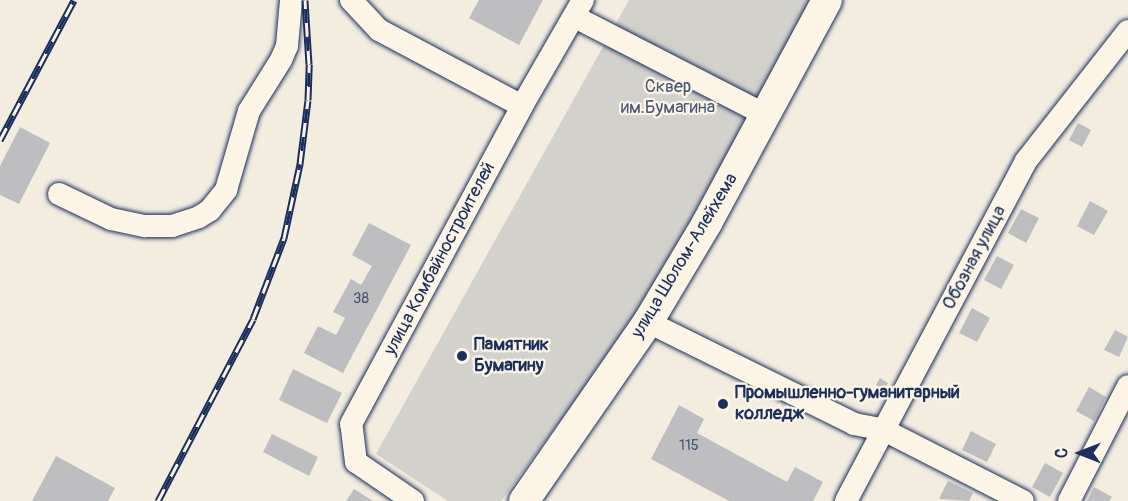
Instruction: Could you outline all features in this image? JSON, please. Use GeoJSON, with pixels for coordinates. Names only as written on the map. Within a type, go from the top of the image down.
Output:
{"type":"FeatureCollection","features":[{"type":"Feature","properties":{"kind":"main road","name":"улица Шолом-Алейхема"},"geometry":{"type":"LineString","coordinates":[[524,501],[648,322],[707,223],[827,0]]}},
{"type":"Feature","properties":{"kind":"street"},"geometry":{"type":"LineString","coordinates":[[59,194],[111,219],[145,226],[172,226],[199,218],[210,210],[226,190],[249,111],[282,60],[290,33],[291,0]]}},
{"type":"Feature","properties":{"kind":"street"},"geometry":{"type":"LineString","coordinates":[[351,0],[379,30],[522,106]]}},
{"type":"Feature","properties":{"kind":"street"},"geometry":{"type":"LineString","coordinates":[[578,8],[766,115]]}},
{"type":"Feature","properties":{"kind":"street","name":"улица Комбайностроителей"},"geometry":{"type":"LineString","coordinates":[[413,501],[356,462],[351,424],[522,106],[578,8]]}},
{"type":"Feature","properties":{"kind":"street","name":"Обозная улица"},"geometry":{"type":"LineString","coordinates":[[846,501],[1026,161],[1128,31]]}},
{"type":"Feature","properties":{"kind":"street"},"geometry":{"type":"LineString","coordinates":[[648,322],[854,424],[884,430],[1023,501]]}},
{"type":"Feature","properties":{"kind":"street"},"geometry":{"type":"LineString","coordinates":[[1069,501],[1128,386]]}},
{"type":"Feature","properties":{"kind":"green space","name":"Сквер им.Бумагина"},"geometry":{"type":"Polygon","coordinates":[[[629,0],[812,0],[753,116],[638,316],[501,501],[448,501],[376,454],[629,0]]]}},
{"type":"Feature","properties":{"kind":"building"},"geometry":{"type":"Polygon","coordinates":[[[479,0],[543,0],[519,45],[469,18],[479,0]]]}},
{"type":"Feature","properties":{"kind":"building"},"geometry":{"type":"Polygon","coordinates":[[[1078,123],[1091,130],[1082,147],[1069,140],[1078,123]]]}},
{"type":"Feature","properties":{"kind":"building"},"geometry":{"type":"Polygon","coordinates":[[[20,127],[50,143],[19,204],[0,195],[0,166],[20,127]]]}},
{"type":"Feature","properties":{"kind":"building"},"geometry":{"type":"Polygon","coordinates":[[[1090,201],[1108,211],[1094,235],[1077,226],[1090,201]]]}},
{"type":"Feature","properties":{"kind":"building"},"geometry":{"type":"Polygon","coordinates":[[[1021,209],[1039,218],[1026,243],[1008,233],[1021,209]]]}},
{"type":"Feature","properties":{"kind":"building"},"geometry":{"type":"Polygon","coordinates":[[[369,223],[411,245],[343,373],[304,353],[318,326],[336,335],[345,318],[333,312],[351,279],[361,285],[372,266],[352,255],[369,223]]]}},
{"type":"Feature","properties":{"kind":"building"},"geometry":{"type":"Polygon","coordinates":[[[997,256],[1014,265],[1001,289],[984,280],[997,256]]]}},
{"type":"Feature","properties":{"kind":"building"},"geometry":{"type":"Polygon","coordinates":[[[972,308],[990,318],[977,342],[959,333],[972,308]]]}},
{"type":"Feature","properties":{"kind":"building"},"geometry":{"type":"Polygon","coordinates":[[[1115,330],[1128,337],[1119,357],[1104,350],[1115,330]]]}},
{"type":"Feature","properties":{"kind":"building"},"geometry":{"type":"Polygon","coordinates":[[[293,369],[342,393],[327,423],[279,400],[293,369]]]}},
{"type":"Feature","properties":{"kind":"building"},"geometry":{"type":"Polygon","coordinates":[[[880,378],[888,383],[884,390],[876,385],[880,378]]]}},
{"type":"Feature","properties":{"kind":"building"},"geometry":{"type":"Polygon","coordinates":[[[1089,387],[1106,397],[1094,421],[1076,411],[1089,387]]]}},
{"type":"Feature","properties":{"kind":"building"},"geometry":{"type":"Polygon","coordinates":[[[679,405],[704,419],[697,433],[787,482],[795,467],[823,482],[813,501],[729,501],[651,459],[679,405]]]}},
{"type":"Feature","properties":{"kind":"building"},"geometry":{"type":"Polygon","coordinates":[[[971,431],[996,444],[987,462],[962,450],[971,431]]]}},
{"type":"Feature","properties":{"kind":"building"},"geometry":{"type":"Polygon","coordinates":[[[272,434],[318,457],[309,476],[263,452],[272,434]]]}},
{"type":"Feature","properties":{"kind":"building"},"geometry":{"type":"Polygon","coordinates":[[[56,456],[115,488],[108,501],[32,501],[56,456]]]}},
{"type":"Feature","properties":{"kind":"building"},"geometry":{"type":"Polygon","coordinates":[[[1045,463],[1063,473],[1050,497],[1032,487],[1045,463]]]}},
{"type":"Feature","properties":{"kind":"building"},"geometry":{"type":"Polygon","coordinates":[[[948,481],[973,493],[969,501],[939,499],[948,481]]]}},
{"type":"Feature","properties":{"kind":"building"},"geometry":{"type":"Polygon","coordinates":[[[1094,487],[1112,497],[1109,501],[1087,501],[1094,487]]]}},
{"type":"Feature","properties":{"kind":"building"},"geometry":{"type":"Polygon","coordinates":[[[354,489],[373,501],[346,501],[354,489]]]}},
{"type":"Feature","properties":{"kind":"railway"},"geometry":{"type":"LineString","coordinates":[[0,140],[74,0]]}},
{"type":"Feature","properties":{"kind":"railway"},"geometry":{"type":"LineString","coordinates":[[158,501],[253,319],[284,238],[300,164],[308,100],[309,64],[305,0]]}},
{"type":"Feature","properties":{"kind":"place","name":"Памятник Бумагину"},"geometry":{"type":"Point","coordinates":[462,356]}},
{"type":"Feature","properties":{"kind":"place","name":"Промышленно-гуманитарный колледж"},"geometry":{"type":"Point","coordinates":[723,404]}}]}
